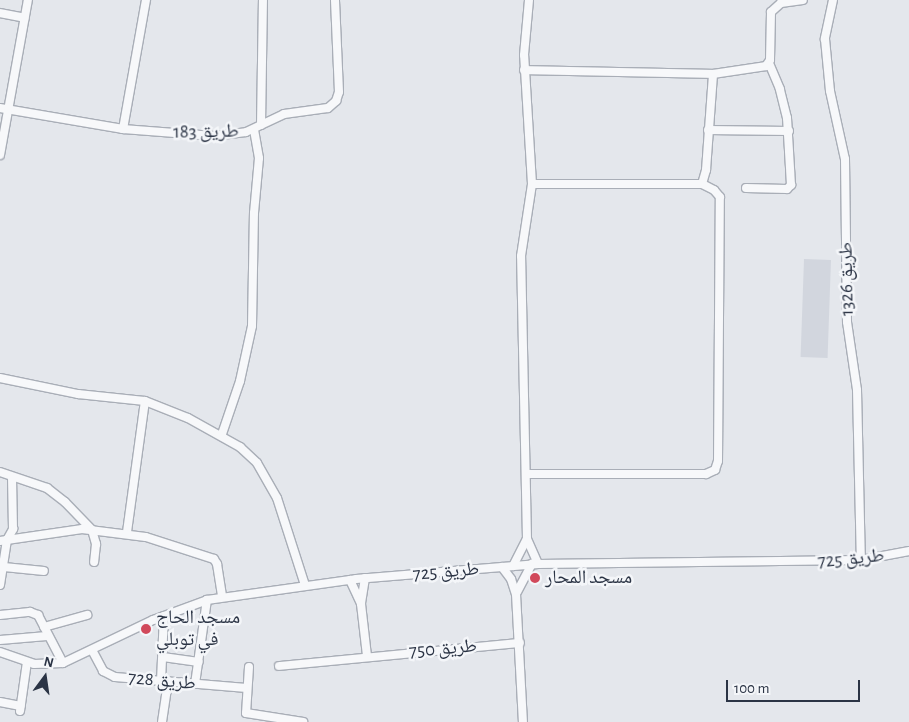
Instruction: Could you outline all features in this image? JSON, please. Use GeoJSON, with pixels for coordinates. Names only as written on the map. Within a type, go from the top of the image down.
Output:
{"type":"FeatureCollection","features":[{"type":"Feature","properties":{"kind":"street"},"geometry":{"type":"LineString","coordinates":[[0,155],[4,109],[28,0]]}},
{"type":"Feature","properties":{"kind":"street"},"geometry":{"type":"LineString","coordinates":[[123,129],[146,0]]}},
{"type":"Feature","properties":{"kind":"street"},"geometry":{"type":"LineString","coordinates":[[222,434],[240,381],[252,326],[254,213],[259,158],[257,127],[263,0]]}},
{"type":"Feature","properties":{"kind":"street","name":"طريق 183"},"geometry":{"type":"LineString","coordinates":[[4,109],[123,129],[214,136],[238,135],[284,114],[328,108],[336,101],[339,88],[335,0]]}},
{"type":"Feature","properties":{"kind":"street"},"geometry":{"type":"LineString","coordinates":[[516,594],[522,578],[535,564],[527,539],[528,474],[521,256],[532,184],[524,70],[529,0]]}},
{"type":"Feature","properties":{"kind":"street"},"geometry":{"type":"LineString","coordinates":[[746,188],[789,187],[789,132],[780,89],[769,63],[771,12],[781,3],[803,0]]}},
{"type":"Feature","properties":{"kind":"street","name":"طريق 1326"},"geometry":{"type":"LineString","coordinates":[[833,0],[825,39],[830,92],[845,159],[847,322],[857,390],[861,560]]}},
{"type":"Feature","properties":{"kind":"street"},"geometry":{"type":"LineString","coordinates":[[0,13],[24,18]]}},
{"type":"Feature","properties":{"kind":"street"},"geometry":{"type":"LineString","coordinates":[[524,70],[712,74],[762,68],[769,63]]}},
{"type":"Feature","properties":{"kind":"street"},"geometry":{"type":"LineString","coordinates":[[702,184],[712,74]]}},
{"type":"Feature","properties":{"kind":"street"},"geometry":{"type":"LineString","coordinates":[[708,130],[789,132]]}},
{"type":"Feature","properties":{"kind":"street"},"geometry":{"type":"LineString","coordinates":[[528,474],[706,474],[715,470],[718,461],[720,197],[714,190],[702,184],[532,184]]}},
{"type":"Feature","properties":{"kind":"street"},"geometry":{"type":"LineString","coordinates":[[0,378],[78,394],[145,402],[222,434],[257,463],[269,482],[287,520],[305,586]]}},
{"type":"Feature","properties":{"kind":"street"},"geometry":{"type":"LineString","coordinates":[[127,532],[145,402]]}},
{"type":"Feature","properties":{"kind":"street"},"geometry":{"type":"LineString","coordinates":[[0,472],[12,478],[47,488],[92,530],[96,544],[94,562]]}},
{"type":"Feature","properties":{"kind":"street"},"geometry":{"type":"LineString","coordinates":[[0,585],[4,567],[3,540],[13,522],[10,498],[12,478]]}},
{"type":"Feature","properties":{"kind":"street"},"geometry":{"type":"LineString","coordinates":[[3,540],[64,530],[127,532],[214,559],[217,564],[222,596]]}},
{"type":"Feature","properties":{"kind":"street"},"geometry":{"type":"LineString","coordinates":[[513,566],[527,539]]}},
{"type":"Feature","properties":{"kind":"street","name":"طريق 725"},"geometry":{"type":"LineString","coordinates":[[0,652],[27,662],[44,665],[63,663],[164,616],[207,600],[222,596],[365,578],[535,564],[861,560],[909,551]]}},
{"type":"Feature","properties":{"kind":"street"},"geometry":{"type":"LineString","coordinates":[[4,567],[44,571]]}},
{"type":"Feature","properties":{"kind":"street"},"geometry":{"type":"LineString","coordinates":[[502,567],[511,579],[516,594],[523,722]]}},
{"type":"Feature","properties":{"kind":"street"},"geometry":{"type":"LineString","coordinates":[[365,578],[361,604],[367,656]]}},
{"type":"Feature","properties":{"kind":"street"},"geometry":{"type":"LineString","coordinates":[[350,580],[361,604]]}},
{"type":"Feature","properties":{"kind":"street"},"geometry":{"type":"LineString","coordinates":[[195,684],[207,600]]}},
{"type":"Feature","properties":{"kind":"street"},"geometry":{"type":"LineString","coordinates":[[0,615],[35,613],[63,663]]}},
{"type":"Feature","properties":{"kind":"street"},"geometry":{"type":"LineString","coordinates":[[44,627],[87,615]]}},
{"type":"Feature","properties":{"kind":"street"},"geometry":{"type":"LineString","coordinates":[[162,722],[165,681],[163,656],[164,616]]}},
{"type":"Feature","properties":{"kind":"street"},"geometry":{"type":"LineString","coordinates":[[0,640],[47,636]]}},
{"type":"Feature","properties":{"kind":"street","name":"طريق 750"},"geometry":{"type":"LineString","coordinates":[[279,666],[367,656],[520,643]]}},
{"type":"Feature","properties":{"kind":"street","name":"طريق 728"},"geometry":{"type":"LineString","coordinates":[[92,650],[100,667],[111,676],[247,688]]}},
{"type":"Feature","properties":{"kind":"street"},"geometry":{"type":"LineString","coordinates":[[163,656],[199,662]]}},
{"type":"Feature","properties":{"kind":"street"},"geometry":{"type":"LineString","coordinates":[[0,702],[21,708],[27,662]]}},
{"type":"Feature","properties":{"kind":"street"},"geometry":{"type":"LineString","coordinates":[[249,667],[244,709],[248,715],[303,722]]}},
{"type":"Feature","properties":{"kind":"shaded area"},"geometry":{"type":"Polygon","coordinates":[[[804,259],[831,260],[828,358],[801,357],[804,259]]]}},
{"type":"Feature","properties":{"kind":"place","name":"مسجد المحار"},"geometry":{"type":"Point","coordinates":[535,578]}},
{"type":"Feature","properties":{"kind":"place","name":"مسجد الحاج في توبلي"},"geometry":{"type":"Point","coordinates":[146,629]}}]}
